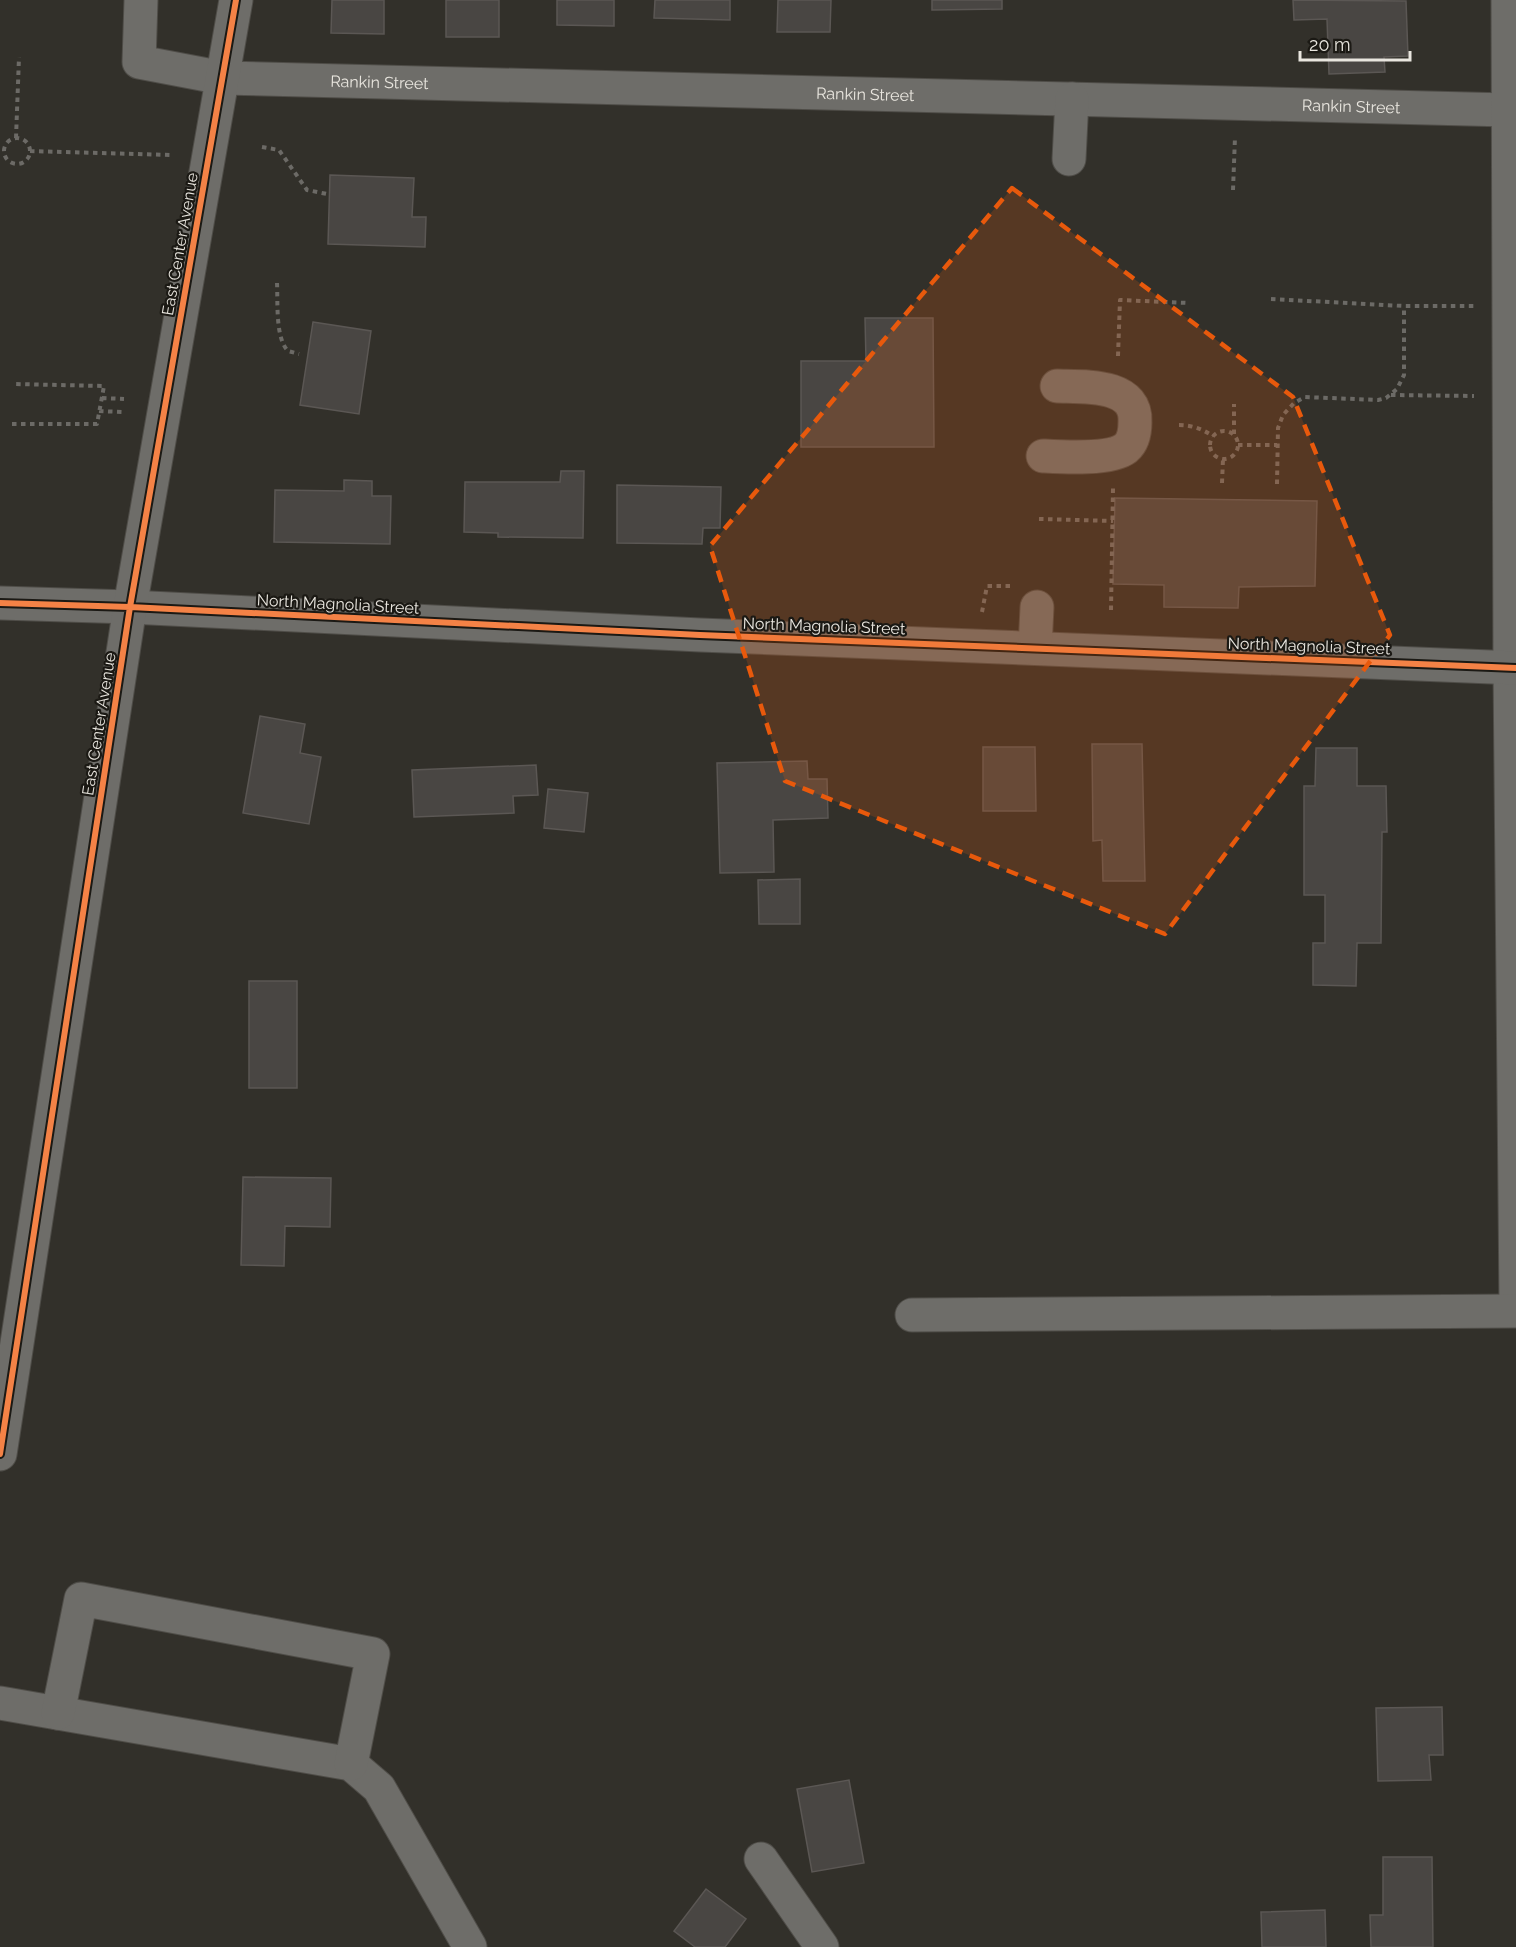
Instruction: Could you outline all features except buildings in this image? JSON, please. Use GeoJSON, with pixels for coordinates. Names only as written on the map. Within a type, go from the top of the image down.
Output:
{"type":"FeatureCollection","features":[{"type":"Feature","properties":{"kind":"street","name":"Rankin Street"},"geometry":{"type":"LineString","coordinates":[[141,0],[139,62],[223,78],[1508,110]]}},
{"type":"Feature","properties":{"kind":"street","name":"East Center Avenue"},"geometry":{"type":"LineString","coordinates":[[0,1454],[130,607],[236,0]]}},
{"type":"Feature","properties":{"kind":"street"},"geometry":{"type":"LineString","coordinates":[[1511,1],[1508,110],[1512,259],[1509,305],[1513,408],[1516,1304]]}},
{"type":"Feature","properties":{"kind":"street"},"geometry":{"type":"LineString","coordinates":[[1069,159],[1072,99]]}},
{"type":"Feature","properties":{"kind":"street"},"geometry":{"type":"LineString","coordinates":[[1044,456],[1082,457],[1109,454],[1125,448],[1133,436],[1135,420],[1131,405],[1122,394],[1107,389],[1058,386]]}},
{"type":"Feature","properties":{"kind":"street"},"geometry":{"type":"LineString","coordinates":[[1027,596],[1035,648]]}},
{"type":"Feature","properties":{"kind":"street","name":"North Magnolia Street"},"geometry":{"type":"LineString","coordinates":[[0,603],[1513,668]]}},
{"type":"Feature","properties":{"kind":"street"},"geometry":{"type":"LineString","coordinates":[[912,1315],[1516,1311]]}},
{"type":"Feature","properties":{"kind":"street"},"geometry":{"type":"LineString","coordinates":[[58,1713],[81,1599],[373,1654],[351,1764]]}},
{"type":"Feature","properties":{"kind":"street"},"geometry":{"type":"LineString","coordinates":[[0,1703],[351,1764],[379,1788],[470,1947]]}},
{"type":"Feature","properties":{"kind":"street"},"geometry":{"type":"LineString","coordinates":[[761,1859],[822,1947]]}},
{"type":"Feature","properties":{"kind":"path"},"geometry":{"type":"LineString","coordinates":[[16,138],[19,57]]}},
{"type":"Feature","properties":{"kind":"path"},"geometry":{"type":"LineString","coordinates":[[1233,190],[1236,103]]}},
{"type":"Feature","properties":{"kind":"path"},"geometry":{"type":"LineString","coordinates":[[16,138],[24,140],[30,151],[27,159],[16,164],[9,161],[2,151],[8,142],[16,138]]}},
{"type":"Feature","properties":{"kind":"path"},"geometry":{"type":"LineString","coordinates":[[261,147],[279,150],[307,190],[327,194]]}},
{"type":"Feature","properties":{"kind":"path"},"geometry":{"type":"LineString","coordinates":[[30,151],[209,156]]}},
{"type":"Feature","properties":{"kind":"path"},"geometry":{"type":"LineString","coordinates":[[277,283],[279,328],[282,342],[288,351],[299,354]]}},
{"type":"Feature","properties":{"kind":"path"},"geometry":{"type":"LineString","coordinates":[[1271,299],[1404,306],[1509,305]]}},
{"type":"Feature","properties":{"kind":"path"},"geometry":{"type":"LineString","coordinates":[[1277,484],[1278,428],[1282,415],[1300,398],[1378,400],[1390,395],[1396,389],[1404,375],[1404,306]]}},
{"type":"Feature","properties":{"kind":"path"},"geometry":{"type":"LineString","coordinates":[[12,424],[97,424],[104,386],[13,384]]}},
{"type":"Feature","properties":{"kind":"path"},"geometry":{"type":"LineString","coordinates":[[1390,395],[1474,396]]}},
{"type":"Feature","properties":{"kind":"path"},"geometry":{"type":"LineString","coordinates":[[102,398],[124,399]]}},
{"type":"Feature","properties":{"kind":"path"},"geometry":{"type":"LineString","coordinates":[[1234,404],[1234,435],[1238,445],[1234,456],[1223,459],[1216,457],[1209,445],[1213,436],[1226,430],[1234,435]]}},
{"type":"Feature","properties":{"kind":"path"},"geometry":{"type":"LineString","coordinates":[[99,411],[122,412]]}},
{"type":"Feature","properties":{"kind":"path"},"geometry":{"type":"LineString","coordinates":[[1179,425],[1202,429],[1213,436]]}},
{"type":"Feature","properties":{"kind":"path"},"geometry":{"type":"LineString","coordinates":[[1238,445],[1277,445]]}},
{"type":"Feature","properties":{"kind":"path"},"geometry":{"type":"LineString","coordinates":[[1222,483],[1223,459]]}},
{"type":"Feature","properties":{"kind":"path"},"geometry":{"type":"LineString","coordinates":[[1039,519],[1113,520]]}},
{"type":"Feature","properties":{"kind":"path"},"geometry":{"type":"LineString","coordinates":[[981,646],[983,604],[987,586],[1027,596]]}},
{"type":"Feature","properties":{"kind":"highlighted area"},"geometry":{"type":"Polygon","coordinates":[[[1012,188],[1293,397],[1390,635],[1165,934],[785,781],[710,546],[1012,188]]]}},
{"type":"Feature","properties":{"kind":"cycle path"},"geometry":{"type":"LineString","coordinates":[[0,1454],[130,607],[236,0]]}},
{"type":"Feature","properties":{"kind":"cycle path"},"geometry":{"type":"LineString","coordinates":[[0,603],[130,607],[700,635],[1516,668]]}}]}
